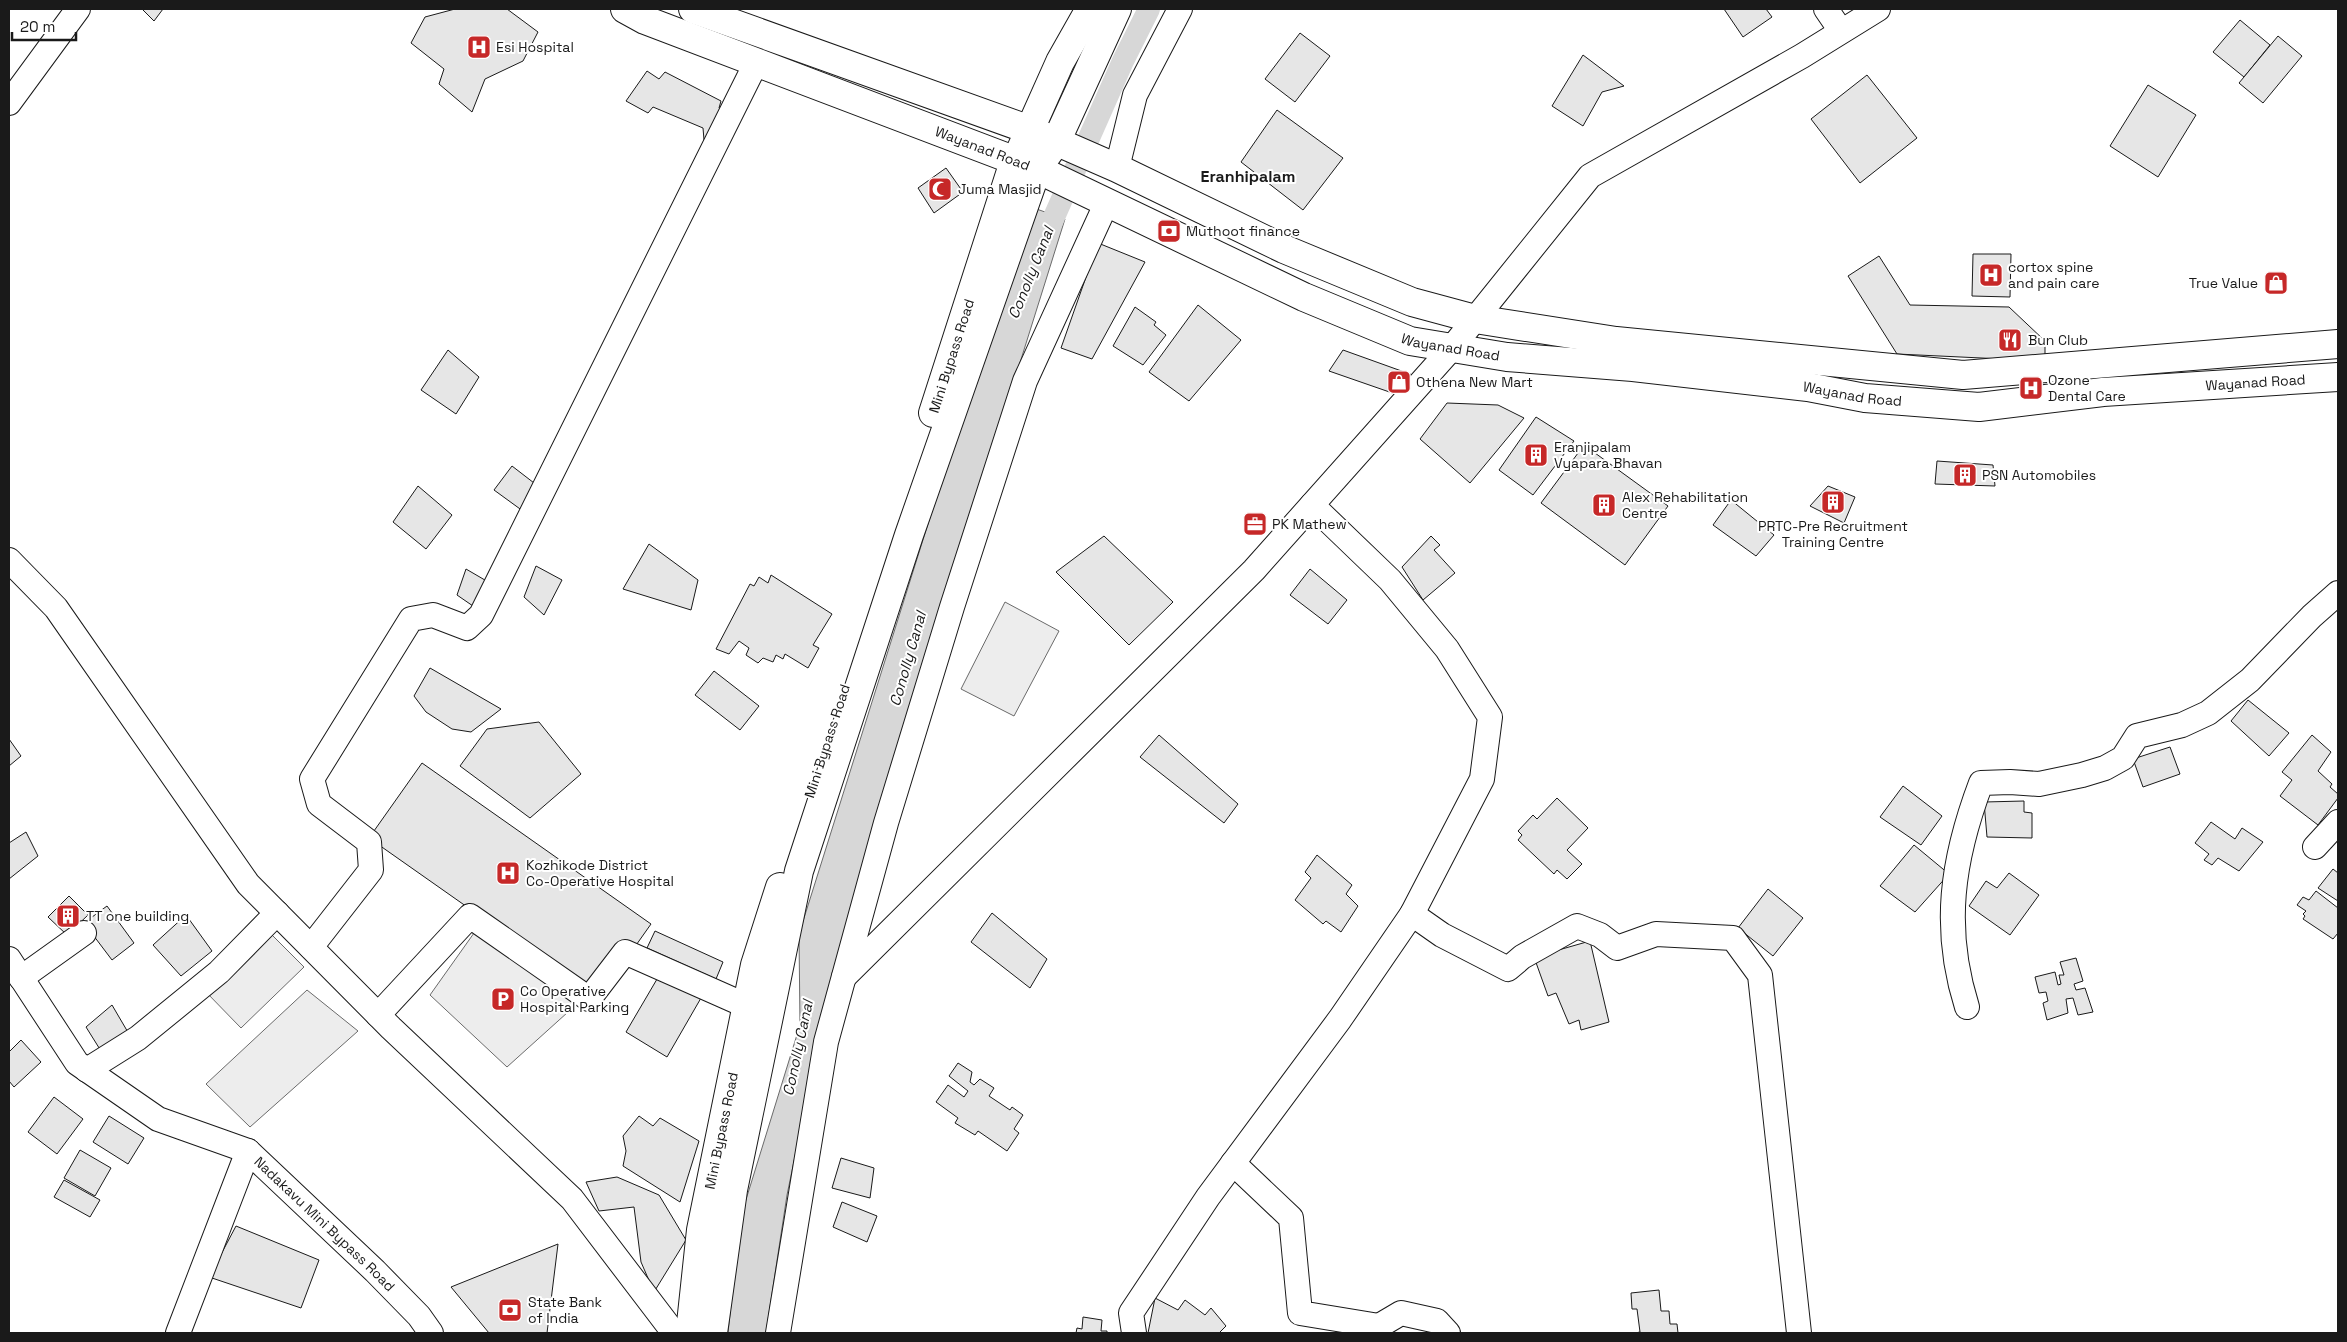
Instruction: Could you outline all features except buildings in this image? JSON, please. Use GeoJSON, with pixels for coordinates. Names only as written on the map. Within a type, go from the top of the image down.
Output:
{"type":"FeatureCollection","features":[{"type":"Feature","properties":{"kind":"main road","name":"Wayanad Road"},"geometry":{"type":"LineString","coordinates":[[626,9],[645,20],[1027,165],[1304,297],[1410,341],[1450,349],[1507,356],[1662,370],[1808,387],[1865,398],[1979,407],[2103,392],[2338,377]]}},
{"type":"Feature","properties":{"kind":"main road"},"geometry":{"type":"LineString","coordinates":[[693,9],[1030,130],[1117,168],[1284,249],[1412,302],[1475,319],[1616,341],[1963,374],[2338,344]]}},
{"type":"Feature","properties":{"kind":"main road"},"geometry":{"type":"LineString","coordinates":[[1027,165],[1030,130],[1060,62],[1090,9]]}},
{"type":"Feature","properties":{"kind":"main road"},"geometry":{"type":"LineString","coordinates":[[1027,165],[1056,142],[1117,9]]}},
{"type":"Feature","properties":{"kind":"main road","name":"Mini Bypass Road"},"geometry":{"type":"LineString","coordinates":[[690,1333],[701,1230],[755,965],[1010,174],[1027,165]]}},
{"type":"Feature","properties":{"kind":"main road","name":"Mini Bypass Road"},"geometry":{"type":"LineString","coordinates":[[713,1333],[733,1190],[799,871],[1027,165]]}},
{"type":"Feature","properties":{"kind":"street"},"geometry":{"type":"LineString","coordinates":[[9,103],[78,9]]}},
{"type":"Feature","properties":{"kind":"street"},"geometry":{"type":"LineString","coordinates":[[1117,168],[1135,96],[1180,9]]}},
{"type":"Feature","properties":{"kind":"street"},"geometry":{"type":"LineString","coordinates":[[1826,9],[1841,31]]}},
{"type":"Feature","properties":{"kind":"street"},"geometry":{"type":"LineString","coordinates":[[844,977],[1247,577],[1450,349],[1590,176],[1802,56],[1878,9]]}},
{"type":"Feature","properties":{"kind":"street"},"geometry":{"type":"LineString","coordinates":[[311,947],[371,870],[369,842],[319,804],[312,779],[411,619],[433,615],[467,628],[480,615],[756,63]]}},
{"type":"Feature","properties":{"kind":"street"},"geometry":{"type":"LineString","coordinates":[[778,1333],[826,1042],[886,823],[952,607],[1025,381],[1108,202]]}},
{"type":"Feature","properties":{"kind":"street"},"geometry":{"type":"LineString","coordinates":[[1134,1333],[1131,1313],[1208,1197],[1340,1019],[1412,914],[1482,779],[1490,717],[1447,649],[1390,580],[1312,505]]}},
{"type":"Feature","properties":{"kind":"street"},"geometry":{"type":"LineString","coordinates":[[9,560],[56,608],[248,884],[378,1015],[572,1199],[674,1333]]}},
{"type":"Feature","properties":{"kind":"street"},"geometry":{"type":"LineString","coordinates":[[1967,1007],[1957,975],[1953,945],[1952,907],[1954,883],[1960,853],[1981,783],[2039,784],[2082,776],[2105,768],[2123,758],[2137,736],[2182,726],[2208,713],[2250,680],[2312,616],[2338,593]]}},
{"type":"Feature","properties":{"kind":"street"},"geometry":{"type":"LineString","coordinates":[[2315,847],[2338,822]]}},
{"type":"Feature","properties":{"kind":"street"},"geometry":{"type":"LineString","coordinates":[[87,1070],[138,1038],[219,972],[277,913]]}},
{"type":"Feature","properties":{"kind":"street"},"geometry":{"type":"LineString","coordinates":[[1412,914],[1442,935],[1508,969],[1522,957],[1577,926],[1600,935],[1617,948],[1656,934],[1696,934],[1733,938],[1760,975],[1799,1333]]}},
{"type":"Feature","properties":{"kind":"street"},"geometry":{"type":"LineString","coordinates":[[378,1015],[470,916],[589,999],[625,952],[747,1006]]}},
{"type":"Feature","properties":{"kind":"street"},"geometry":{"type":"LineString","coordinates":[[15,969],[84,933]]}},
{"type":"Feature","properties":{"kind":"street","name":"Nadakavu Mini Bypass Road"},"geometry":{"type":"LineString","coordinates":[[15,969],[77,1063],[158,1119],[248,1151],[375,1271],[419,1316],[431,1333]]}},
{"type":"Feature","properties":{"kind":"street"},"geometry":{"type":"LineString","coordinates":[[178,1333],[248,1151]]}},
{"type":"Feature","properties":{"kind":"street"},"geometry":{"type":"LineString","coordinates":[[1233,1163],[1291,1218],[1300,1312],[1379,1330],[1401,1313],[1437,1321],[1448,1333]]}},
{"type":"Feature","properties":{"kind":"shaded area"},"geometry":{"type":"Polygon","coordinates":[[[1005,602],[1059,631],[1014,716],[961,689],[1005,602]]]}},
{"type":"Feature","properties":{"kind":"shaded area","name":"Co Operative Hospital Parking"},"geometry":{"type":"Polygon","coordinates":[[[479,926],[578,1003],[507,1067],[430,995],[479,926]]]}},
{"type":"Feature","properties":{"kind":"shaded area"},"geometry":{"type":"Polygon","coordinates":[[[267,930],[304,967],[241,1028],[205,991],[267,930]]]}},
{"type":"Feature","properties":{"kind":"shaded area"},"geometry":{"type":"Polygon","coordinates":[[[307,990],[358,1031],[250,1127],[206,1084],[307,990]]]}},
{"type":"Feature","properties":{"kind":"water"},"geometry":{"type":"Polygon","coordinates":[[[1028,206],[1065,219],[934,637],[826,1006],[787,1195],[766,1333],[728,1333],[740,1219],[800,1025],[799,934],[1028,206]]]}},
{"type":"Feature","properties":{"kind":"waterway","name":"Conolly Canal"},"geometry":{"type":"LineString","coordinates":[[1043,242],[1123,61],[1149,9]]}},
{"type":"Feature","properties":{"kind":"place","name":"Esi Hospital"},"geometry":{"type":"Point","coordinates":[479,47]}},
{"type":"Feature","properties":{"kind":"place","name":"Juma Masjid"},"geometry":{"type":"Point","coordinates":[940,189]}},
{"type":"Feature","properties":{"kind":"place","name":"Muthoot finance"},"geometry":{"type":"Point","coordinates":[1169,231]}},
{"type":"Feature","properties":{"kind":"place","name":"cortox spine and pain care"},"geometry":{"type":"Point","coordinates":[1991,275]}},
{"type":"Feature","properties":{"kind":"place","name":"True Value"},"geometry":{"type":"Point","coordinates":[2276,283]}},
{"type":"Feature","properties":{"kind":"place","name":"Bun Club"},"geometry":{"type":"Point","coordinates":[2010,340]}},
{"type":"Feature","properties":{"kind":"place","name":"Othena New Mart"},"geometry":{"type":"Point","coordinates":[1399,382]}},
{"type":"Feature","properties":{"kind":"place","name":"Ozone Dental Care"},"geometry":{"type":"Point","coordinates":[2031,388]}},
{"type":"Feature","properties":{"kind":"place","name":"Eranjipalam Vyapara Bhavan"},"geometry":{"type":"Point","coordinates":[1536,455]}},
{"type":"Feature","properties":{"kind":"place","name":"PSN Automobiles"},"geometry":{"type":"Point","coordinates":[1965,475]}},
{"type":"Feature","properties":{"kind":"place","name":"PRTC-Pre Recruitment Training Centre"},"geometry":{"type":"Point","coordinates":[1833,502]}},
{"type":"Feature","properties":{"kind":"place","name":"Alex Rehabilitation Centre"},"geometry":{"type":"Point","coordinates":[1604,505]}},
{"type":"Feature","properties":{"kind":"place","name":"PK Mathew"},"geometry":{"type":"Point","coordinates":[1255,524]}},
{"type":"Feature","properties":{"kind":"place","name":"Kozhikode District Co-Operative Hospital"},"geometry":{"type":"Point","coordinates":[508,873]}},
{"type":"Feature","properties":{"kind":"place","name":"TT one building"},"geometry":{"type":"Point","coordinates":[68,916]}},
{"type":"Feature","properties":{"kind":"place","name":"Co Operative Hospital Parking"},"geometry":{"type":"Point","coordinates":[503,999]}},
{"type":"Feature","properties":{"kind":"place","name":"State Bank of India"},"geometry":{"type":"Point","coordinates":[510,1310]}},
{"type":"Feature","properties":{"kind":"district","name":"Eranhipalam"},"geometry":{"type":"Point","coordinates":[1248,176]}}]}
